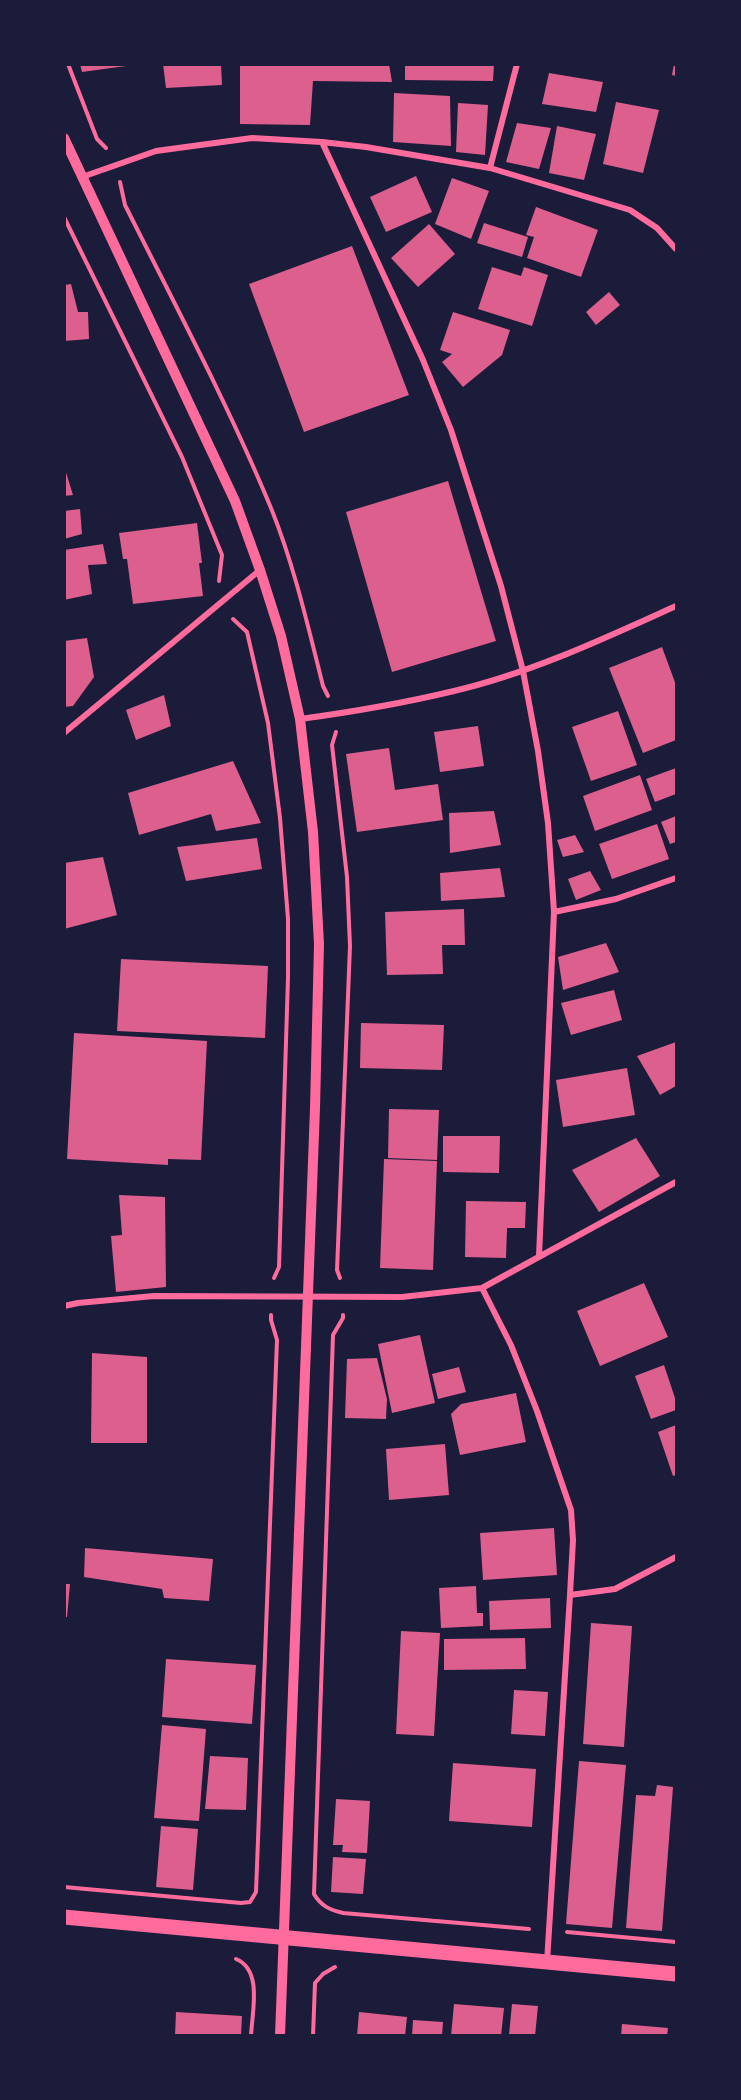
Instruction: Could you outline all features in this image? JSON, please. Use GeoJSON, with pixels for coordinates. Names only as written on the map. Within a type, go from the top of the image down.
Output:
{"type":"FeatureCollection","features":[{"type":"Feature","properties":{"kind":"main road"},"geometry":{"type":"LineString","coordinates":[[64,1917],[676,1974]]}},
{"type":"Feature","properties":{"kind":"street"},"geometry":{"type":"LineString","coordinates":[[490,168],[517,64]]}},
{"type":"Feature","properties":{"kind":"street"},"geometry":{"type":"LineString","coordinates":[[64,138],[235,501],[260,570],[281,636],[300,718],[313,832],[319,944],[315,1108],[280,2036]]}},
{"type":"Feature","properties":{"kind":"street"},"geometry":{"type":"LineString","coordinates":[[82,177],[156,151],[252,138],[322,142],[490,168],[630,210],[657,228],[676,249]]}},
{"type":"Feature","properties":{"kind":"street"},"geometry":{"type":"LineString","coordinates":[[322,142],[423,360],[451,429],[501,586],[523,671],[538,751],[548,823],[554,912],[538,1256]]}},
{"type":"Feature","properties":{"kind":"street"},"geometry":{"type":"LineString","coordinates":[[64,733],[260,570]]}},
{"type":"Feature","properties":{"kind":"street"},"geometry":{"type":"LineString","coordinates":[[300,718],[455,691],[523,671],[610,636],[676,606]]}},
{"type":"Feature","properties":{"kind":"street"},"geometry":{"type":"LineString","coordinates":[[554,912],[616,899],[676,878]]}},
{"type":"Feature","properties":{"kind":"street"},"geometry":{"type":"LineString","coordinates":[[64,1306],[154,1296],[402,1297],[482,1288],[676,1182]]}},
{"type":"Feature","properties":{"kind":"street"},"geometry":{"type":"LineString","coordinates":[[482,1288],[511,1345],[537,1411],[571,1510],[573,1540],[547,1962]]}},
{"type":"Feature","properties":{"kind":"street"},"geometry":{"type":"LineString","coordinates":[[570,1595],[615,1589],[676,1557]]}},
{"type":"Feature","properties":{"kind":"path"},"geometry":{"type":"LineString","coordinates":[[68,64],[97,139],[107,149],[120,182],[125,205],[202,358],[271,509],[299,589],[336,731],[332,745],[347,877],[350,946],[337,1270],[343,1282],[343,1318],[333,1335],[314,1894],[320,1903],[343,1913],[676,1942]]}},
{"type":"Feature","properties":{"kind":"path"},"geometry":{"type":"LineString","coordinates":[[64,217],[182,458],[222,555],[218,578],[233,621],[248,632],[268,723],[280,818],[288,919],[279,1267],[272,1282],[271,1297],[271,1320],[277,1340],[256,1892],[250,1902],[241,1903],[64,1887]]}},
{"type":"Feature","properties":{"kind":"path"},"geometry":{"type":"LineString","coordinates":[[227,1958],[238,1959],[254,1978],[251,2036]]}},
{"type":"Feature","properties":{"kind":"path"},"geometry":{"type":"LineString","coordinates":[[313,2036],[315,1983]]}},
{"type":"Feature","properties":{"kind":"building"},"geometry":{"type":"Polygon","coordinates":[[[80,64],[126,64],[126,66],[82,72],[80,64]]]}},
{"type":"Feature","properties":{"kind":"building"},"geometry":{"type":"Polygon","coordinates":[[[163,64],[221,64],[222,85],[166,88],[163,64]]]}},
{"type":"Feature","properties":{"kind":"building"},"geometry":{"type":"Polygon","coordinates":[[[240,64],[389,64],[392,82],[313,81],[310,125],[240,124],[240,64]]]}},
{"type":"Feature","properties":{"kind":"building"},"geometry":{"type":"Polygon","coordinates":[[[405,64],[494,64],[493,81],[405,80],[405,64]]]}},
{"type":"Feature","properties":{"kind":"building"},"geometry":{"type":"Polygon","coordinates":[[[674,64],[676,64],[676,76],[672,75],[674,64]]]}},
{"type":"Feature","properties":{"kind":"building"},"geometry":{"type":"Polygon","coordinates":[[[549,73],[603,82],[596,112],[542,104],[549,73]]]}},
{"type":"Feature","properties":{"kind":"building"},"geometry":{"type":"Polygon","coordinates":[[[394,93],[450,96],[451,146],[393,142],[394,93]]]}},
{"type":"Feature","properties":{"kind":"building"},"geometry":{"type":"Polygon","coordinates":[[[616,102],[659,110],[643,173],[603,164],[616,102]]]}},
{"type":"Feature","properties":{"kind":"building"},"geometry":{"type":"Polygon","coordinates":[[[458,103],[488,105],[485,155],[456,152],[458,103]]]}},
{"type":"Feature","properties":{"kind":"building"},"geometry":{"type":"Polygon","coordinates":[[[517,123],[551,128],[539,169],[506,162],[517,123]]]}},
{"type":"Feature","properties":{"kind":"building"},"geometry":{"type":"Polygon","coordinates":[[[557,126],[596,134],[584,180],[549,173],[557,126]]]}},
{"type":"Feature","properties":{"kind":"building"},"geometry":{"type":"Polygon","coordinates":[[[416,176],[432,212],[386,232],[370,197],[416,176]]]}},
{"type":"Feature","properties":{"kind":"building"},"geometry":{"type":"Polygon","coordinates":[[[452,178],[489,191],[471,239],[435,224],[452,178]]]}},
{"type":"Feature","properties":{"kind":"building"},"geometry":{"type":"Polygon","coordinates":[[[536,207],[598,230],[581,277],[527,258],[534,237],[526,235],[536,207]]]}},
{"type":"Feature","properties":{"kind":"building"},"geometry":{"type":"Polygon","coordinates":[[[484,223],[528,237],[522,257],[477,243],[484,223]]]}},
{"type":"Feature","properties":{"kind":"building"},"geometry":{"type":"Polygon","coordinates":[[[429,224],[455,254],[418,287],[391,258],[429,224]]]}},
{"type":"Feature","properties":{"kind":"building"},"geometry":{"type":"Polygon","coordinates":[[[352,246],[409,395],[304,432],[249,284],[352,246]]]}},
{"type":"Feature","properties":{"kind":"building"},"geometry":{"type":"Polygon","coordinates":[[[492,267],[521,276],[524,267],[548,275],[532,326],[478,309],[492,267]]]}},
{"type":"Feature","properties":{"kind":"building"},"geometry":{"type":"Polygon","coordinates":[[[71,284],[78,312],[88,312],[89,339],[64,341],[64,285],[71,284]]]}},
{"type":"Feature","properties":{"kind":"building"},"geometry":{"type":"Polygon","coordinates":[[[609,292],[620,305],[596,325],[586,312],[609,292]]]}},
{"type":"Feature","properties":{"kind":"building"},"geometry":{"type":"Polygon","coordinates":[[[453,312],[510,330],[502,355],[463,387],[442,362],[452,354],[440,350],[453,312]]]}},
{"type":"Feature","properties":{"kind":"building"},"geometry":{"type":"Polygon","coordinates":[[[64,466],[73,495],[64,496],[64,466]]]}},
{"type":"Feature","properties":{"kind":"building"},"geometry":{"type":"Polygon","coordinates":[[[448,481],[496,641],[392,672],[346,512],[448,481]]]}},
{"type":"Feature","properties":{"kind":"building"},"geometry":{"type":"Polygon","coordinates":[[[80,509],[82,534],[64,539],[64,511],[80,509]]]}},
{"type":"Feature","properties":{"kind":"building"},"geometry":{"type":"Polygon","coordinates":[[[197,523],[203,596],[133,604],[127,559],[123,559],[119,533],[197,523]]]}},
{"type":"Feature","properties":{"kind":"building"},"geometry":{"type":"Polygon","coordinates":[[[103,544],[107,564],[88,565],[92,594],[64,600],[64,550],[103,544]]]}},
{"type":"Feature","properties":{"kind":"building"},"geometry":{"type":"Polygon","coordinates":[[[87,638],[94,677],[73,706],[64,707],[64,641],[87,638]]]}},
{"type":"Feature","properties":{"kind":"building"},"geometry":{"type":"Polygon","coordinates":[[[662,647],[676,685],[676,740],[643,753],[609,668],[662,647]]]}},
{"type":"Feature","properties":{"kind":"building"},"geometry":{"type":"Polygon","coordinates":[[[164,695],[171,726],[136,740],[126,710],[164,695]]]}},
{"type":"Feature","properties":{"kind":"building"},"geometry":{"type":"Polygon","coordinates":[[[618,711],[637,765],[591,781],[572,727],[618,711]]]}},
{"type":"Feature","properties":{"kind":"building"},"geometry":{"type":"Polygon","coordinates":[[[478,726],[484,766],[440,772],[434,732],[478,726]]]}},
{"type":"Feature","properties":{"kind":"building"},"geometry":{"type":"Polygon","coordinates":[[[389,748],[395,790],[438,784],[443,820],[357,832],[346,754],[389,748]]]}},
{"type":"Feature","properties":{"kind":"building"},"geometry":{"type":"Polygon","coordinates":[[[233,761],[261,823],[216,831],[211,814],[139,835],[128,793],[233,761]]]}},
{"type":"Feature","properties":{"kind":"building"},"geometry":{"type":"Polygon","coordinates":[[[676,768],[676,794],[655,802],[646,779],[676,768]]]}},
{"type":"Feature","properties":{"kind":"building"},"geometry":{"type":"Polygon","coordinates":[[[640,775],[652,810],[595,831],[583,796],[640,775]]]}},
{"type":"Feature","properties":{"kind":"building"},"geometry":{"type":"Polygon","coordinates":[[[494,811],[501,845],[450,853],[449,813],[494,811]]]}},
{"type":"Feature","properties":{"kind":"building"},"geometry":{"type":"Polygon","coordinates":[[[676,816],[676,842],[670,844],[661,822],[676,816]]]}},
{"type":"Feature","properties":{"kind":"building"},"geometry":{"type":"Polygon","coordinates":[[[657,824],[669,859],[612,879],[599,844],[657,824]]]}},
{"type":"Feature","properties":{"kind":"building"},"geometry":{"type":"Polygon","coordinates":[[[575,835],[584,852],[563,857],[557,840],[575,835]]]}},
{"type":"Feature","properties":{"kind":"building"},"geometry":{"type":"Polygon","coordinates":[[[257,838],[262,869],[186,881],[177,847],[257,838]]]}},
{"type":"Feature","properties":{"kind":"building"},"geometry":{"type":"Polygon","coordinates":[[[103,857],[117,915],[64,929],[64,863],[103,857]]]}},
{"type":"Feature","properties":{"kind":"building"},"geometry":{"type":"Polygon","coordinates":[[[500,868],[505,897],[441,901],[440,873],[500,868]]]}},
{"type":"Feature","properties":{"kind":"building"},"geometry":{"type":"Polygon","coordinates":[[[590,871],[601,890],[576,900],[568,879],[590,871]]]}},
{"type":"Feature","properties":{"kind":"building"},"geometry":{"type":"Polygon","coordinates":[[[464,909],[465,945],[442,945],[443,974],[387,975],[385,912],[464,909]]]}},
{"type":"Feature","properties":{"kind":"building"},"geometry":{"type":"Polygon","coordinates":[[[606,943],[619,972],[563,990],[558,957],[606,943]]]}},
{"type":"Feature","properties":{"kind":"building"},"geometry":{"type":"Polygon","coordinates":[[[121,959],[268,966],[265,1038],[117,1031],[121,959]]]}},
{"type":"Feature","properties":{"kind":"building"},"geometry":{"type":"Polygon","coordinates":[[[614,990],[622,1020],[571,1035],[561,1003],[614,990]]]}},
{"type":"Feature","properties":{"kind":"building"},"geometry":{"type":"Polygon","coordinates":[[[361,1023],[444,1025],[442,1070],[360,1068],[361,1023]]]}},
{"type":"Feature","properties":{"kind":"building"},"geometry":{"type":"Polygon","coordinates":[[[74,1033],[207,1041],[201,1160],[168,1159],[168,1165],[67,1159],[74,1033]]]}},
{"type":"Feature","properties":{"kind":"building"},"geometry":{"type":"Polygon","coordinates":[[[676,1042],[676,1086],[660,1095],[637,1056],[676,1042]]]}},
{"type":"Feature","properties":{"kind":"building"},"geometry":{"type":"Polygon","coordinates":[[[627,1068],[635,1115],[563,1127],[556,1080],[627,1068]]]}},
{"type":"Feature","properties":{"kind":"building"},"geometry":{"type":"Polygon","coordinates":[[[389,1109],[439,1110],[437,1160],[388,1158],[389,1109]]]}},
{"type":"Feature","properties":{"kind":"building"},"geometry":{"type":"Polygon","coordinates":[[[443,1136],[500,1136],[499,1173],[443,1172],[443,1136]]]}},
{"type":"Feature","properties":{"kind":"building"},"geometry":{"type":"Polygon","coordinates":[[[636,1138],[660,1176],[599,1212],[572,1170],[636,1138]]]}},
{"type":"Feature","properties":{"kind":"building"},"geometry":{"type":"Polygon","coordinates":[[[384,1159],[437,1161],[433,1270],[380,1268],[384,1159]]]}},
{"type":"Feature","properties":{"kind":"building"},"geometry":{"type":"Polygon","coordinates":[[[119,1195],[165,1197],[166,1287],[116,1292],[111,1236],[122,1235],[119,1195]]]}},
{"type":"Feature","properties":{"kind":"building"},"geometry":{"type":"Polygon","coordinates":[[[466,1201],[526,1202],[525,1228],[507,1228],[506,1258],[465,1257],[466,1201]]]}},
{"type":"Feature","properties":{"kind":"building"},"geometry":{"type":"Polygon","coordinates":[[[644,1283],[668,1337],[600,1366],[577,1311],[644,1283]]]}},
{"type":"Feature","properties":{"kind":"building"},"geometry":{"type":"Polygon","coordinates":[[[420,1335],[435,1403],[392,1413],[378,1344],[420,1335]]]}},
{"type":"Feature","properties":{"kind":"building"},"geometry":{"type":"Polygon","coordinates":[[[92,1353],[147,1357],[147,1443],[91,1443],[92,1353]]]}},
{"type":"Feature","properties":{"kind":"building"},"geometry":{"type":"Polygon","coordinates":[[[377,1358],[387,1399],[386,1419],[345,1418],[347,1359],[377,1358]]]}},
{"type":"Feature","properties":{"kind":"building"},"geometry":{"type":"Polygon","coordinates":[[[664,1365],[676,1401],[676,1410],[651,1419],[635,1376],[664,1365]]]}},
{"type":"Feature","properties":{"kind":"building"},"geometry":{"type":"Polygon","coordinates":[[[459,1367],[466,1392],[438,1399],[432,1374],[459,1367]]]}},
{"type":"Feature","properties":{"kind":"building"},"geometry":{"type":"Polygon","coordinates":[[[516,1393],[526,1442],[460,1455],[451,1414],[461,1404],[516,1393]]]}},
{"type":"Feature","properties":{"kind":"building"},"geometry":{"type":"Polygon","coordinates":[[[676,1425],[676,1475],[673,1476],[658,1432],[676,1425]]]}},
{"type":"Feature","properties":{"kind":"building"},"geometry":{"type":"Polygon","coordinates":[[[445,1444],[449,1495],[389,1500],[386,1449],[445,1444]]]}},
{"type":"Feature","properties":{"kind":"building"},"geometry":{"type":"Polygon","coordinates":[[[554,1528],[557,1575],[483,1580],[480,1533],[554,1528]]]}},
{"type":"Feature","properties":{"kind":"building"},"geometry":{"type":"Polygon","coordinates":[[[85,1548],[213,1559],[209,1601],[164,1598],[162,1589],[84,1577],[85,1548]]]}},
{"type":"Feature","properties":{"kind":"building"},"geometry":{"type":"Polygon","coordinates":[[[64,1584],[70,1584],[67,1617],[64,1617],[64,1584]]]}},
{"type":"Feature","properties":{"kind":"building"},"geometry":{"type":"Polygon","coordinates":[[[476,1586],[477,1613],[483,1613],[483,1626],[441,1628],[439,1588],[476,1586]]]}},
{"type":"Feature","properties":{"kind":"building"},"geometry":{"type":"Polygon","coordinates":[[[550,1598],[551,1628],[490,1630],[489,1601],[550,1598]]]}},
{"type":"Feature","properties":{"kind":"building"},"geometry":{"type":"Polygon","coordinates":[[[591,1623],[632,1626],[624,1747],[583,1744],[591,1623]]]}},
{"type":"Feature","properties":{"kind":"building"},"geometry":{"type":"Polygon","coordinates":[[[401,1631],[440,1633],[434,1736],[396,1734],[401,1631]]]}},
{"type":"Feature","properties":{"kind":"building"},"geometry":{"type":"Polygon","coordinates":[[[525,1638],[526,1669],[444,1670],[444,1639],[525,1638]]]}},
{"type":"Feature","properties":{"kind":"building"},"geometry":{"type":"Polygon","coordinates":[[[166,1659],[256,1665],[252,1724],[162,1717],[166,1659]]]}},
{"type":"Feature","properties":{"kind":"building"},"geometry":{"type":"Polygon","coordinates":[[[514,1690],[548,1692],[545,1736],[511,1734],[514,1690]]]}},
{"type":"Feature","properties":{"kind":"building"},"geometry":{"type":"Polygon","coordinates":[[[162,1725],[206,1729],[199,1821],[154,1818],[162,1725]]]}},
{"type":"Feature","properties":{"kind":"building"},"geometry":{"type":"Polygon","coordinates":[[[210,1756],[248,1758],[246,1810],[205,1809],[210,1756]]]}},
{"type":"Feature","properties":{"kind":"building"},"geometry":{"type":"Polygon","coordinates":[[[579,1761],[626,1765],[612,1928],[566,1924],[579,1761]]]}},
{"type":"Feature","properties":{"kind":"building"},"geometry":{"type":"Polygon","coordinates":[[[453,1763],[536,1769],[532,1827],[449,1821],[453,1763]]]}},
{"type":"Feature","properties":{"kind":"building"},"geometry":{"type":"Polygon","coordinates":[[[657,1785],[673,1787],[662,1931],[626,1928],[636,1795],[655,1796],[657,1785]]]}},
{"type":"Feature","properties":{"kind":"building"},"geometry":{"type":"Polygon","coordinates":[[[336,1799],[370,1801],[367,1853],[342,1852],[343,1845],[333,1845],[336,1799]]]}},
{"type":"Feature","properties":{"kind":"building"},"geometry":{"type":"Polygon","coordinates":[[[161,1826],[198,1829],[193,1890],[156,1887],[161,1826]]]}},
{"type":"Feature","properties":{"kind":"building"},"geometry":{"type":"Polygon","coordinates":[[[333,1857],[366,1859],[363,1894],[331,1892],[333,1857]]]}},
{"type":"Feature","properties":{"kind":"building"},"geometry":{"type":"Polygon","coordinates":[[[454,2004],[504,2008],[501,2036],[451,2036],[454,2004]]]}},
{"type":"Feature","properties":{"kind":"building"},"geometry":{"type":"Polygon","coordinates":[[[512,2004],[538,2006],[535,2036],[509,2035],[512,2004]]]}},
{"type":"Feature","properties":{"kind":"building"},"geometry":{"type":"Polygon","coordinates":[[[176,2012],[242,2016],[241,2036],[175,2036],[176,2012]]]}},
{"type":"Feature","properties":{"kind":"building"},"geometry":{"type":"Polygon","coordinates":[[[359,2012],[407,2017],[405,2036],[357,2036],[359,2012]]]}},
{"type":"Feature","properties":{"kind":"building"},"geometry":{"type":"Polygon","coordinates":[[[413,2020],[443,2022],[442,2036],[412,2036],[413,2020]]]}},
{"type":"Feature","properties":{"kind":"building"},"geometry":{"type":"Polygon","coordinates":[[[622,2024],[668,2028],[667,2036],[621,2036],[622,2024]]]}}]}
